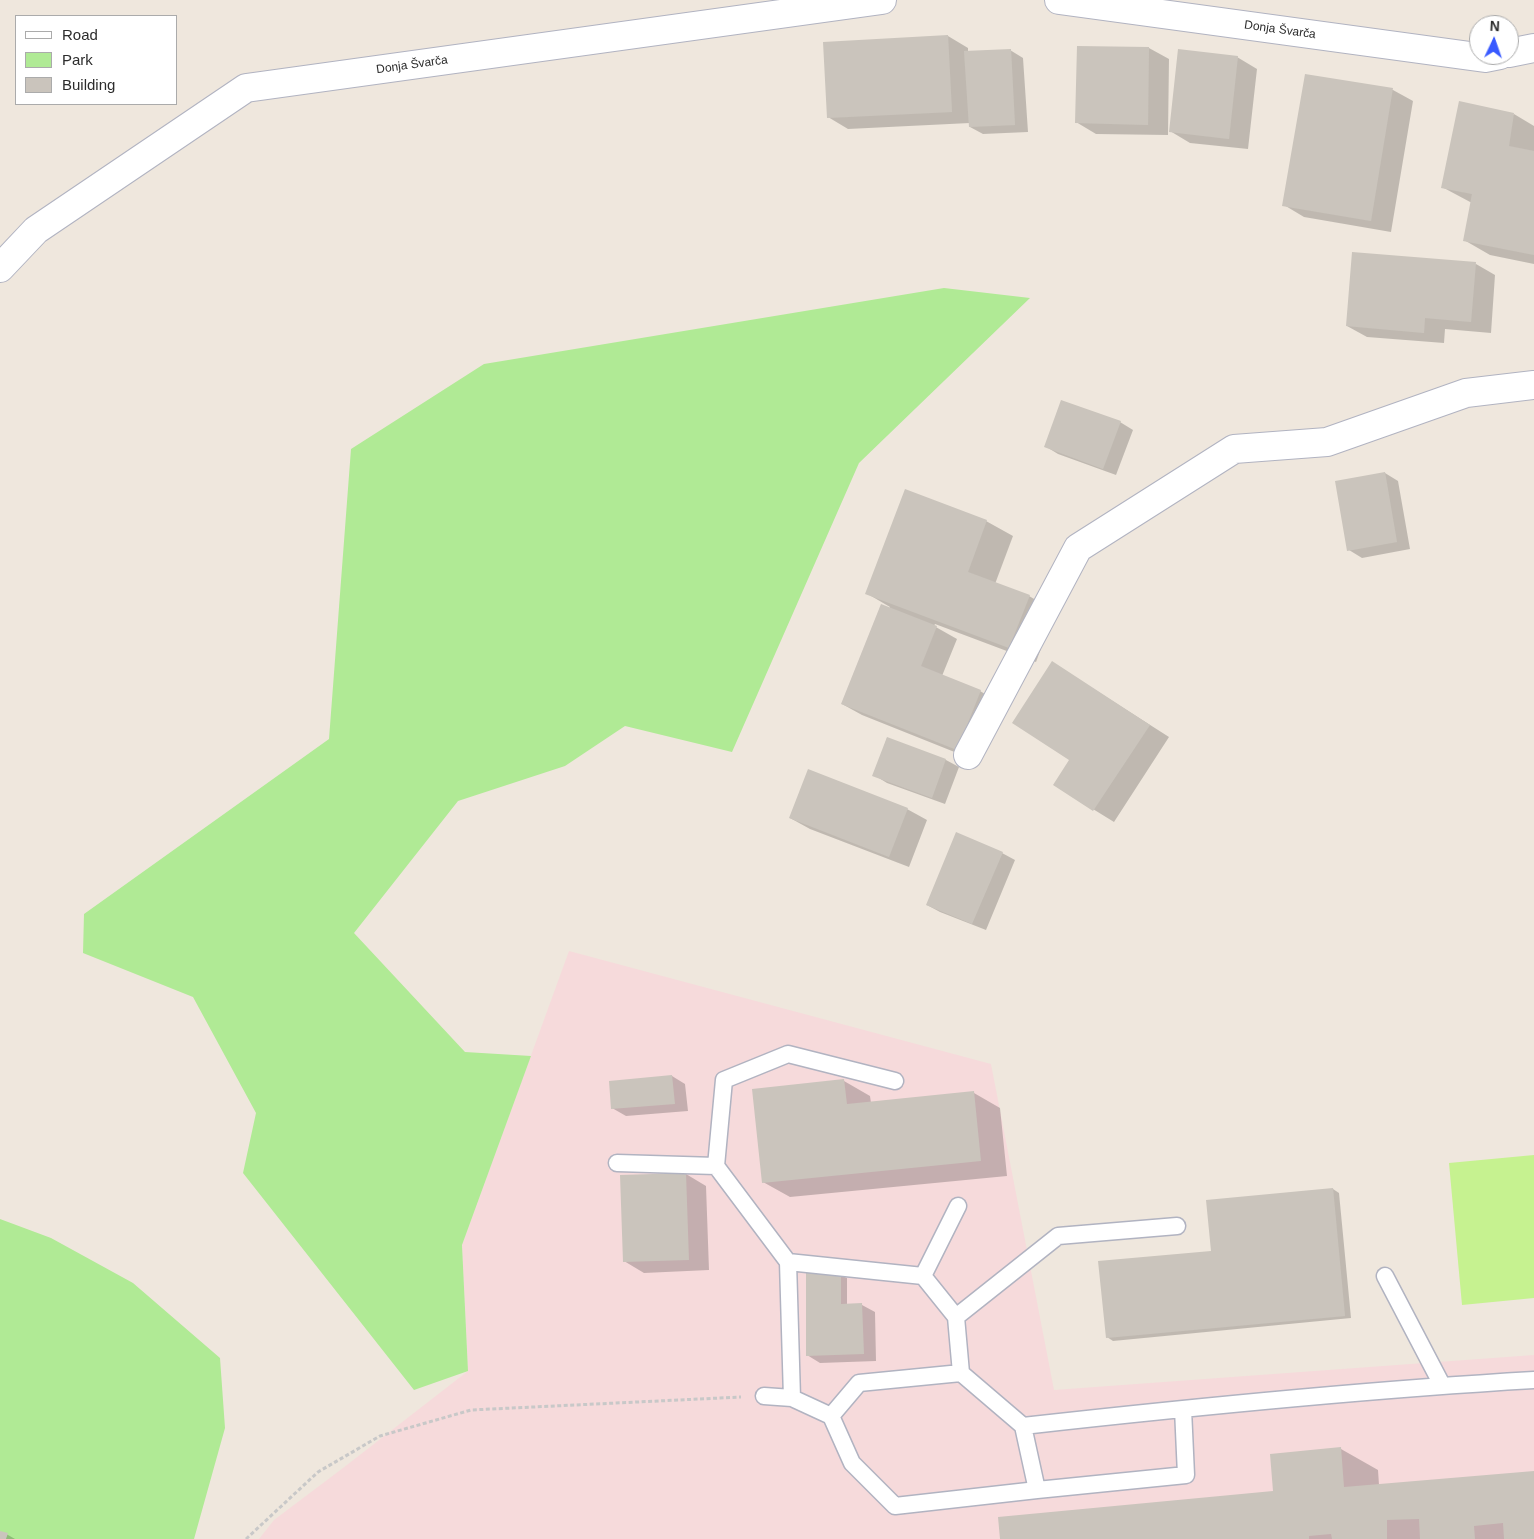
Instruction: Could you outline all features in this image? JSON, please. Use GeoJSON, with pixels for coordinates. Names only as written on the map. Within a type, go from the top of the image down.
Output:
{"type":"FeatureCollection","features":[{"type":"Feature","properties":{"kind":"street","name":"Donja Švarča"},"geometry":{"type":"LineString","coordinates":[[0,268],[36,230],[246,88],[781,6],[882,0]]}},
{"type":"Feature","properties":{"kind":"street","name":"Donja Švarča"},"geometry":{"type":"LineString","coordinates":[[1059,0],[1469,56]]}},
{"type":"Feature","properties":{"kind":"street"},"geometry":{"type":"LineString","coordinates":[[1519,51],[1534,48]]}},
{"type":"Feature","properties":{"kind":"street"},"geometry":{"type":"LineString","coordinates":[[968,755],[1078,548],[1234,449],[1327,442],[1466,393],[1534,385]]}},
{"type":"Feature","properties":{"kind":"lane"},"geometry":{"type":"LineString","coordinates":[[792,1398],[788,1262],[716,1166],[724,1080],[788,1054],[895,1081]]}},
{"type":"Feature","properties":{"kind":"lane"},"geometry":{"type":"LineString","coordinates":[[617,1163],[716,1166]]}},
{"type":"Feature","properties":{"kind":"lane"},"geometry":{"type":"LineString","coordinates":[[923,1276],[958,1206]]}},
{"type":"Feature","properties":{"kind":"lane"},"geometry":{"type":"LineString","coordinates":[[956,1317],[1058,1236],[1177,1226]]}},
{"type":"Feature","properties":{"kind":"lane"},"geometry":{"type":"LineString","coordinates":[[788,1262],[923,1276],[956,1317],[961,1373],[1023,1426],[1037,1490]]}},
{"type":"Feature","properties":{"kind":"lane"},"geometry":{"type":"LineString","coordinates":[[1385,1276],[1442,1385]]}},
{"type":"Feature","properties":{"kind":"lane"},"geometry":{"type":"LineString","coordinates":[[832,1416],[860,1383],[961,1373]]}},
{"type":"Feature","properties":{"kind":"lane"},"geometry":{"type":"LineString","coordinates":[[1023,1426],[1442,1385],[1534,1380]]}},
{"type":"Feature","properties":{"kind":"lane"},"geometry":{"type":"LineString","coordinates":[[764,1396],[792,1398],[832,1416],[852,1463],[895,1506],[1186,1474],[1182,1409]]}},
{"type":"Feature","properties":{"kind":"path"},"geometry":{"type":"LineString","coordinates":[[246,1538],[318,1472],[380,1436],[471,1410],[764,1396]]}},
{"type":"Feature","properties":{"kind":"shaded area"},"geometry":{"type":"Polygon","coordinates":[[[569,951],[991,1064],[1054,1390],[1534,1355],[1534,1539],[259,1539],[274,1520],[468,1371],[462,1245],[569,951]]]}},
{"type":"Feature","properties":{"kind":"green space"},"geometry":{"type":"Polygon","coordinates":[[[944,288],[1030,298],[859,463],[732,752],[625,726],[565,766],[458,801],[354,933],[465,1052],[531,1056],[462,1245],[468,1371],[414,1390],[243,1173],[256,1113],[193,997],[83,953],[84,914],[329,739],[351,449],[484,364],[944,288]]]}},
{"type":"Feature","properties":{"kind":"green space"},"geometry":{"type":"Polygon","coordinates":[[[1534,1155],[1534,1298],[1462,1305],[1449,1163],[1534,1155]]]}},
{"type":"Feature","properties":{"kind":"green space"},"geometry":{"type":"Polygon","coordinates":[[[0,1219],[51,1238],[133,1283],[220,1358],[225,1428],[194,1539],[0,1539],[0,1219]]]}},
{"type":"Feature","properties":{"kind":"building"},"geometry":{"type":"Polygon","coordinates":[[[948,35],[952,112],[827,118],[823,42],[948,35]]]}},
{"type":"Feature","properties":{"kind":"building"},"geometry":{"type":"Polygon","coordinates":[[[1077,46],[1149,47],[1148,125],[1075,123],[1077,46]]]}},
{"type":"Feature","properties":{"kind":"building"},"geometry":{"type":"Polygon","coordinates":[[[1011,49],[1015,125],[969,127],[964,51],[1011,49]]]}},
{"type":"Feature","properties":{"kind":"building"},"geometry":{"type":"Polygon","coordinates":[[[1178,49],[1238,56],[1229,139],[1169,132],[1178,49]]]}},
{"type":"Feature","properties":{"kind":"building"},"geometry":{"type":"Polygon","coordinates":[[[1305,74],[1393,88],[1371,221],[1282,206],[1305,74]]]}},
{"type":"Feature","properties":{"kind":"building"},"geometry":{"type":"Polygon","coordinates":[[[1459,101],[1514,113],[1509,146],[1534,151],[1534,255],[1463,241],[1472,194],[1441,188],[1459,101]]]}},
{"type":"Feature","properties":{"kind":"building"},"geometry":{"type":"Polygon","coordinates":[[[1352,252],[1476,262],[1471,322],[1425,318],[1424,333],[1346,326],[1352,252]]]}},
{"type":"Feature","properties":{"kind":"building"},"geometry":{"type":"Polygon","coordinates":[[[1061,400],[1121,421],[1103,469],[1044,447],[1061,400]]]}},
{"type":"Feature","properties":{"kind":"building"},"geometry":{"type":"Polygon","coordinates":[[[1385,472],[1397,542],[1347,551],[1335,481],[1385,472]]]}},
{"type":"Feature","properties":{"kind":"building"},"geometry":{"type":"Polygon","coordinates":[[[905,489],[987,520],[968,572],[1030,595],[1009,648],[865,594],[905,489]]]}},
{"type":"Feature","properties":{"kind":"building"},"geometry":{"type":"Polygon","coordinates":[[[881,604],[937,626],[921,666],[981,690],[957,750],[841,704],[881,604]]]}},
{"type":"Feature","properties":{"kind":"building"},"geometry":{"type":"Polygon","coordinates":[[[1052,661],[1150,725],[1093,811],[1053,785],[1069,760],[1012,723],[1052,661]]]}},
{"type":"Feature","properties":{"kind":"building"},"geometry":{"type":"Polygon","coordinates":[[[887,737],[946,759],[932,798],[872,776],[887,737]]]}},
{"type":"Feature","properties":{"kind":"building"},"geometry":{"type":"Polygon","coordinates":[[[808,769],[908,808],[889,857],[789,818],[808,769]]]}},
{"type":"Feature","properties":{"kind":"building"},"geometry":{"type":"Polygon","coordinates":[[[956,832],[1003,852],[972,924],[926,905],[956,832]]]}},
{"type":"Feature","properties":{"kind":"building"},"geometry":{"type":"Polygon","coordinates":[[[672,1075],[675,1104],[611,1109],[609,1081],[672,1075]]]}},
{"type":"Feature","properties":{"kind":"building"},"geometry":{"type":"Polygon","coordinates":[[[844,1079],[847,1104],[974,1091],[981,1161],[762,1183],[752,1089],[844,1079]]]}},
{"type":"Feature","properties":{"kind":"building"},"geometry":{"type":"Polygon","coordinates":[[[686,1173],[689,1260],[623,1262],[620,1175],[686,1173]]]}},
{"type":"Feature","properties":{"kind":"building"},"geometry":{"type":"Polygon","coordinates":[[[1333,1188],[1345,1316],[1106,1338],[1098,1261],[1211,1251],[1206,1200],[1333,1188]]]}},
{"type":"Feature","properties":{"kind":"building"},"geometry":{"type":"Polygon","coordinates":[[[806,1273],[841,1273],[841,1304],[862,1303],[864,1354],[806,1356],[806,1273]]]}},
{"type":"Feature","properties":{"kind":"building"},"geometry":{"type":"Polygon","coordinates":[[[1341,1447],[1344,1487],[1534,1471],[1534,1539],[1504,1539],[1503,1523],[1474,1526],[1475,1539],[1420,1539],[1419,1519],[1387,1520],[1387,1539],[1332,1539],[1331,1534],[1309,1536],[1309,1539],[1000,1539],[998,1517],[1273,1491],[1270,1454],[1341,1447]]]}},
{"type":"Feature","properties":{"kind":"building"},"geometry":{"type":"Polygon","coordinates":[[[0,1531],[8,1533],[6,1539],[0,1539],[0,1531]]]}}]}
